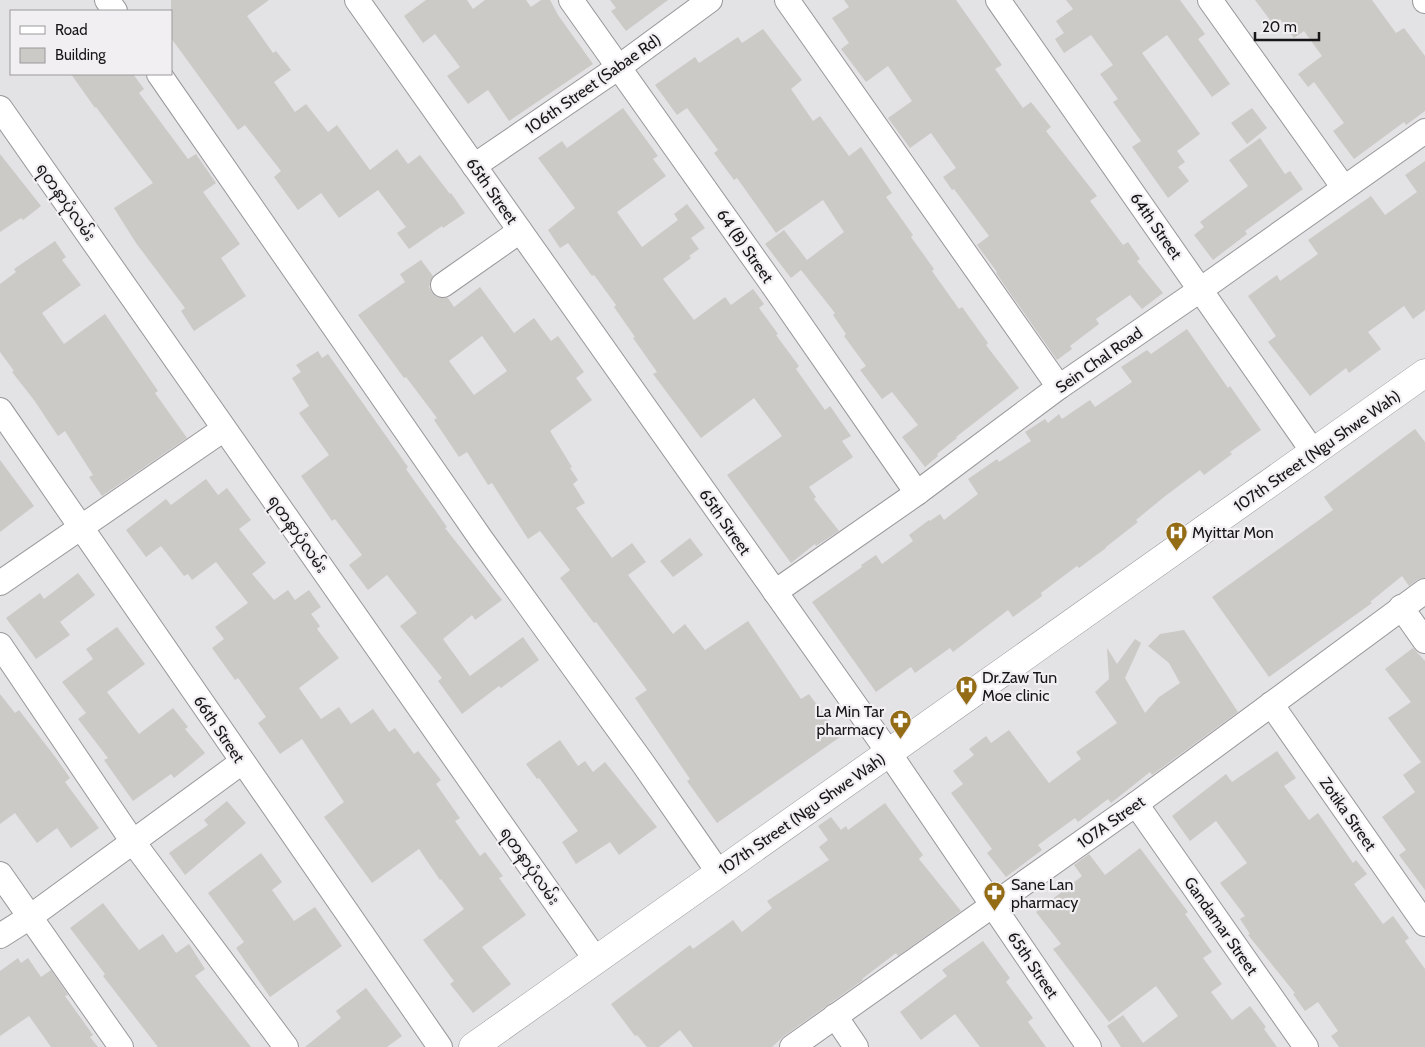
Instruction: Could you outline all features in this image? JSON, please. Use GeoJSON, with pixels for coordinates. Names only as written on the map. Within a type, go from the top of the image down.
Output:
{"type":"FeatureCollection","features":[{"type":"Feature","properties":{"kind":"main road","name":"107th Street (Ngu Shwe Wah)"},"geometry":{"type":"LineString","coordinates":[[473,1047],[1425,374]]}},
{"type":"Feature","properties":{"kind":"street","name":"65th Street"},"geometry":{"type":"LineString","coordinates":[[357,0],[889,753],[1089,1047]]}},
{"type":"Feature","properties":{"kind":"street","name":"64 (B) Street"},"geometry":{"type":"LineString","coordinates":[[571,0],[917,493]]}},
{"type":"Feature","properties":{"kind":"street","name":"106th Street (Sabae Rd)"},"geometry":{"type":"LineString","coordinates":[[474,166],[619,66],[710,0]]}},
{"type":"Feature","properties":{"kind":"street"},"geometry":{"type":"LineString","coordinates":[[787,0],[1059,388]]}},
{"type":"Feature","properties":{"kind":"street","name":"64th Street"},"geometry":{"type":"LineString","coordinates":[[998,0],[1314,453]]}},
{"type":"Feature","properties":{"kind":"street"},"geometry":{"type":"LineString","coordinates":[[1210,0],[1344,188]]}},
{"type":"Feature","properties":{"kind":"street"},"geometry":{"type":"LineString","coordinates":[[160,75],[481,539],[642,762],[719,873]]}},
{"type":"Feature","properties":{"kind":"street","name":"ရတနာပုံလမ်း"},"geometry":{"type":"LineString","coordinates":[[0,108],[596,960]]}},
{"type":"Feature","properties":{"kind":"street","name":"Sein Chal Road"},"geometry":{"type":"LineString","coordinates":[[775,592],[917,493],[1059,388],[1425,131]]}},
{"type":"Feature","properties":{"kind":"street"},"geometry":{"type":"LineString","coordinates":[[443,285],[520,231]]}},
{"type":"Feature","properties":{"kind":"street","name":"66th Street"},"geometry":{"type":"LineString","coordinates":[[0,410],[440,1047]]}},
{"type":"Feature","properties":{"kind":"street"},"geometry":{"type":"LineString","coordinates":[[0,583],[224,429]]}},
{"type":"Feature","properties":{"kind":"street","name":"107A Street"},"geometry":{"type":"LineString","coordinates":[[792,1047],[1136,804],[1425,591]]}},
{"type":"Feature","properties":{"kind":"street"},"geometry":{"type":"LineString","coordinates":[[1401,607],[1425,641]]}},
{"type":"Feature","properties":{"kind":"street"},"geometry":{"type":"LineString","coordinates":[[0,646],[133,842],[286,1047]]}},
{"type":"Feature","properties":{"kind":"street","name":"Zotika Street"},"geometry":{"type":"LineString","coordinates":[[1271,704],[1425,924]]}},
{"type":"Feature","properties":{"kind":"street"},"geometry":{"type":"LineString","coordinates":[[0,936],[30,917],[242,762]]}},
{"type":"Feature","properties":{"kind":"street","name":"Gandamar Street"},"geometry":{"type":"LineString","coordinates":[[1136,804],[1306,1047]]}},
{"type":"Feature","properties":{"kind":"street"},"geometry":{"type":"LineString","coordinates":[[0,874],[121,1047]]}},
{"type":"Feature","properties":{"kind":"street"},"geometry":{"type":"LineString","coordinates":[[835,1016],[856,1047]]}},
{"type":"Feature","properties":{"kind":"building"},"geometry":{"type":"Polygon","coordinates":[[[171,0],[269,0],[247,16],[273,53],[276,51],[291,70],[274,82],[295,112],[306,104],[328,132],[337,125],[370,170],[397,149],[408,164],[420,155],[465,213],[443,228],[442,226],[409,249],[397,233],[406,227],[378,190],[339,218],[321,193],[298,210],[274,177],[281,171],[245,125],[238,130],[172,39],[171,0]]]}},
{"type":"Feature","properties":{"kind":"building"},"geometry":{"type":"Polygon","coordinates":[[[426,0],[467,0],[473,9],[485,0],[526,0],[531,7],[541,0],[550,0],[558,15],[593,64],[509,121],[488,90],[468,104],[447,76],[460,67],[435,34],[423,43],[404,16],[426,0]]]}},
{"type":"Feature","properties":{"kind":"building"},"geometry":{"type":"Polygon","coordinates":[[[610,0],[668,0],[626,31],[611,11],[616,8],[610,0]]]}},
{"type":"Feature","properties":{"kind":"building"},"geometry":{"type":"Polygon","coordinates":[[[844,0],[956,0],[1002,65],[995,69],[1023,108],[1031,102],[1051,127],[1046,131],[1097,196],[1090,201],[1123,245],[1128,242],[1140,259],[1137,261],[1163,293],[1142,309],[1130,295],[1096,319],[1099,324],[1070,346],[1072,349],[1057,360],[977,245],[989,236],[943,177],[956,168],[931,133],[910,148],[888,118],[912,101],[888,66],[866,82],[841,49],[849,43],[832,18],[849,7],[844,0]]]}},
{"type":"Feature","properties":{"kind":"building"},"geometry":{"type":"Polygon","coordinates":[[[1066,0],[1180,0],[1205,34],[1198,39],[1230,84],[1212,97],[1167,35],[1142,53],[1200,134],[1177,151],[1185,162],[1178,167],[1189,181],[1168,198],[1132,147],[1141,141],[1113,102],[1118,99],[1100,74],[1113,65],[1091,35],[1064,53],[1055,39],[1064,33],[1056,21],[1073,9],[1066,0]]]}},
{"type":"Feature","properties":{"kind":"building"},"geometry":{"type":"Polygon","coordinates":[[[1255,0],[1372,0],[1396,33],[1404,28],[1425,56],[1425,111],[1406,125],[1404,122],[1354,159],[1333,131],[1344,123],[1314,82],[1308,87],[1298,74],[1322,56],[1304,31],[1294,38],[1280,19],[1273,24],[1255,0]]]}},
{"type":"Feature","properties":{"kind":"building"},"geometry":{"type":"Polygon","coordinates":[[[763,29],[802,80],[791,89],[813,121],[820,116],[849,156],[861,147],[892,193],[886,197],[913,235],[911,237],[934,269],[932,271],[959,309],[962,307],[988,343],[986,345],[1019,388],[956,437],[925,467],[902,437],[918,425],[892,392],[882,399],[860,370],[866,366],[844,336],[846,334],[833,315],[835,313],[801,270],[791,278],[765,244],[784,230],[807,260],[844,232],[823,200],[776,233],[737,178],[734,180],[714,153],[718,150],[687,108],[677,115],[655,85],[695,57],[699,63],[738,37],[742,43],[763,29]]]}},
{"type":"Feature","properties":{"kind":"building"},"geometry":{"type":"Polygon","coordinates":[[[72,75],[134,75],[144,89],[139,93],[188,159],[196,154],[216,183],[203,192],[240,244],[221,258],[246,296],[194,331],[181,311],[185,308],[136,243],[114,208],[153,183],[72,75]]]}},
{"type":"Feature","properties":{"kind":"building"},"geometry":{"type":"Polygon","coordinates":[[[623,108],[658,156],[653,159],[666,176],[617,212],[642,247],[678,220],[674,214],[687,204],[705,228],[691,238],[699,249],[689,256],[691,258],[663,279],[694,320],[725,297],[731,305],[753,289],[764,304],[759,308],[799,366],[796,369],[825,410],[830,406],[851,436],[842,441],[853,457],[809,487],[816,497],[814,499],[839,531],[816,546],[815,544],[791,563],[727,475],[782,436],[754,398],[701,438],[653,374],[657,372],[614,307],[616,305],[594,275],[592,276],[568,243],[560,248],[548,230],[575,208],[538,158],[562,141],[567,148],[623,108]]]}},
{"type":"Feature","properties":{"kind":"building"},"geometry":{"type":"Polygon","coordinates":[[[1252,108],[1267,128],[1247,144],[1231,123],[1252,108]]]}},
{"type":"Feature","properties":{"kind":"building"},"geometry":{"type":"Polygon","coordinates":[[[1260,138],[1285,174],[1290,171],[1303,189],[1245,231],[1247,234],[1213,260],[1194,235],[1204,227],[1200,222],[1248,186],[1229,160],[1260,138]]]}},
{"type":"Feature","properties":{"kind":"building"},"geometry":{"type":"Polygon","coordinates":[[[0,154],[41,206],[23,220],[21,218],[0,232],[0,154]]]}},
{"type":"Feature","properties":{"kind":"building"},"geometry":{"type":"Polygon","coordinates":[[[1425,161],[1425,310],[1413,319],[1404,306],[1368,332],[1381,349],[1349,373],[1346,368],[1310,396],[1268,342],[1276,336],[1248,296],[1277,275],[1280,281],[1318,254],[1308,240],[1371,196],[1385,215],[1417,192],[1405,175],[1425,161]]]}},
{"type":"Feature","properties":{"kind":"building"},"geometry":{"type":"Polygon","coordinates":[[[55,241],[66,257],[62,260],[81,285],[42,313],[64,344],[105,314],[158,391],[155,393],[187,438],[102,496],[89,477],[93,475],[65,431],[58,436],[0,352],[0,284],[16,272],[14,269],[55,241]]]}},
{"type":"Feature","properties":{"kind":"building"},"geometry":{"type":"Polygon","coordinates":[[[421,260],[433,276],[429,287],[432,292],[437,297],[448,298],[454,307],[480,287],[514,333],[534,318],[551,341],[558,336],[584,372],[576,378],[592,400],[550,431],[578,480],[573,484],[585,503],[576,508],[612,558],[632,543],[646,562],[628,575],[673,634],[685,624],[705,650],[748,621],[801,699],[809,694],[840,737],[717,823],[687,781],[690,779],[635,698],[647,690],[560,578],[570,570],[540,531],[528,539],[492,483],[488,485],[467,452],[459,457],[434,420],[437,418],[406,377],[404,378],[358,315],[405,282],[400,274],[421,260]],[[482,336],[449,361],[474,395],[507,371],[482,336]]]}},
{"type":"Feature","properties":{"kind":"building"},"geometry":{"type":"Polygon","coordinates":[[[1187,329],[1228,388],[1230,386],[1261,430],[1230,452],[1232,454],[1204,475],[1200,470],[1164,497],[1136,520],[1138,522],[1106,548],[1079,568],[1077,566],[1041,593],[1042,596],[1013,617],[1008,610],[953,652],[950,648],[915,673],[911,667],[876,692],[812,602],[876,555],[882,564],[913,541],[909,535],[929,520],[940,514],[944,520],[978,494],[968,479],[997,459],[999,462],[1031,441],[1025,432],[1045,419],[1048,423],[1059,414],[1062,419],[1090,400],[1095,407],[1132,382],[1121,367],[1147,350],[1151,354],[1187,329]]]}},
{"type":"Feature","properties":{"kind":"building"},"geometry":{"type":"Polygon","coordinates":[[[318,351],[322,358],[328,354],[408,467],[406,469],[447,527],[445,528],[502,600],[475,620],[472,615],[443,639],[470,676],[523,637],[539,660],[501,688],[499,686],[462,714],[438,681],[442,678],[400,626],[417,613],[387,575],[368,590],[349,565],[362,555],[335,519],[332,521],[301,476],[329,455],[299,413],[309,406],[292,378],[301,372],[296,365],[318,351]]]}},
{"type":"Feature","properties":{"kind":"building"},"geometry":{"type":"Polygon","coordinates":[[[1415,429],[1425,442],[1425,578],[1417,580],[1409,586],[1402,576],[1370,602],[1372,603],[1269,677],[1212,597],[1333,510],[1324,497],[1415,429]]]}},
{"type":"Feature","properties":{"kind":"building"},"geometry":{"type":"Polygon","coordinates":[[[0,460],[34,506],[0,532],[0,460]]]}},
{"type":"Feature","properties":{"kind":"building"},"geometry":{"type":"Polygon","coordinates":[[[206,479],[218,495],[227,488],[251,520],[239,529],[266,563],[252,574],[274,600],[288,590],[295,600],[309,590],[321,607],[311,614],[320,626],[317,629],[339,658],[299,688],[321,719],[339,707],[351,724],[373,709],[389,732],[395,728],[414,754],[418,751],[441,780],[436,784],[460,818],[455,821],[480,856],[485,852],[503,876],[499,878],[526,915],[482,947],[511,984],[473,1013],[450,984],[454,981],[423,940],[464,909],[440,880],[419,849],[372,883],[324,817],[344,802],[302,739],[280,754],[258,723],[266,717],[238,678],[235,680],[212,648],[224,639],[215,627],[248,603],[216,562],[192,580],[188,574],[184,576],[161,546],[146,557],[126,530],[166,499],[171,505],[206,479]]]}},
{"type":"Feature","properties":{"kind":"building"},"geometry":{"type":"Polygon","coordinates":[[[690,538],[703,555],[673,577],[660,561],[690,538]]]}},
{"type":"Feature","properties":{"kind":"building"},"geometry":{"type":"Polygon","coordinates":[[[78,573],[95,595],[60,622],[70,635],[36,659],[6,618],[40,593],[44,599],[78,573]]]}},
{"type":"Feature","properties":{"kind":"building"},"geometry":{"type":"Polygon","coordinates":[[[117,627],[145,664],[107,692],[139,734],[173,708],[188,727],[185,729],[205,753],[174,778],[171,774],[133,801],[104,760],[108,758],[78,719],[86,713],[62,682],[93,659],[86,649],[117,627]]]}},
{"type":"Feature","properties":{"kind":"building"},"geometry":{"type":"Polygon","coordinates":[[[1184,630],[1238,712],[1152,775],[1150,772],[1111,803],[1108,799],[1078,822],[1075,818],[1038,845],[1042,850],[1006,877],[987,853],[992,849],[951,793],[963,784],[953,771],[974,755],[969,749],[986,736],[991,743],[1009,730],[1049,783],[1081,759],[1076,752],[1117,723],[1095,692],[1109,679],[1107,648],[1117,664],[1135,639],[1141,643],[1125,678],[1145,713],[1159,697],[1180,683],[1169,663],[1148,646],[1160,634],[1184,630]]]}},
{"type":"Feature","properties":{"kind":"building"},"geometry":{"type":"Polygon","coordinates":[[[1413,648],[1425,661],[1425,890],[1399,855],[1406,850],[1382,817],[1415,792],[1403,775],[1421,762],[1388,718],[1411,702],[1385,669],[1413,648]]]}},
{"type":"Feature","properties":{"kind":"building"},"geometry":{"type":"Polygon","coordinates":[[[0,694],[15,713],[19,710],[56,758],[70,778],[65,782],[99,828],[71,848],[57,828],[37,843],[15,813],[0,824],[0,694]]]}},
{"type":"Feature","properties":{"kind":"building"},"geometry":{"type":"Polygon","coordinates":[[[560,740],[578,766],[585,761],[593,772],[605,762],[657,827],[619,855],[610,842],[576,864],[562,842],[578,831],[539,778],[537,779],[526,764],[560,740]]]}},
{"type":"Feature","properties":{"kind":"building"},"geometry":{"type":"Polygon","coordinates":[[[1277,751],[1296,778],[1284,786],[1309,820],[1318,813],[1353,863],[1356,860],[1367,874],[1354,884],[1383,924],[1393,916],[1409,938],[1405,941],[1425,969],[1425,1047],[1339,1047],[1331,1036],[1338,1031],[1318,1002],[1305,1011],[1293,994],[1295,993],[1248,935],[1250,934],[1240,919],[1245,916],[1220,883],[1247,863],[1216,821],[1190,841],[1172,816],[1226,774],[1232,782],[1277,751]]]}},
{"type":"Feature","properties":{"kind":"building"},"geometry":{"type":"Polygon","coordinates":[[[227,801],[246,823],[185,875],[169,853],[208,825],[204,820],[227,801]]]}},
{"type":"Feature","properties":{"kind":"building"},"geometry":{"type":"Polygon","coordinates":[[[885,803],[923,855],[919,859],[961,911],[898,956],[896,953],[863,980],[784,1036],[772,1047],[693,1047],[680,1030],[659,1047],[647,1047],[637,1035],[635,1036],[611,1004],[690,945],[693,949],[733,920],[742,932],[772,908],[767,901],[829,860],[819,847],[828,840],[818,826],[831,817],[841,830],[846,826],[848,830],[885,803]]]}},
{"type":"Feature","properties":{"kind":"building"},"geometry":{"type":"Polygon","coordinates":[[[1140,848],[1188,912],[1185,914],[1212,952],[1203,958],[1222,984],[1211,992],[1232,1020],[1250,1006],[1266,1027],[1264,1029],[1277,1047],[1121,1047],[1107,1026],[1123,1015],[1143,1043],[1178,1016],[1156,986],[1109,1022],[1053,949],[1061,944],[1036,912],[1082,876],[1074,865],[1089,854],[1105,875],[1140,848]]]}},
{"type":"Feature","properties":{"kind":"building"},"geometry":{"type":"Polygon","coordinates":[[[261,853],[282,882],[272,890],[294,921],[315,907],[342,946],[270,997],[236,948],[244,942],[208,893],[261,853]]]}},
{"type":"Feature","properties":{"kind":"building"},"geometry":{"type":"Polygon","coordinates":[[[103,903],[139,950],[163,934],[176,953],[189,944],[205,969],[195,976],[251,1047],[158,1047],[103,976],[105,974],[70,928],[103,903]]]}},
{"type":"Feature","properties":{"kind":"building"},"geometry":{"type":"Polygon","coordinates":[[[983,941],[1010,978],[1006,982],[1033,1018],[1028,1022],[1046,1047],[980,1047],[955,1014],[921,1040],[900,1012],[947,976],[942,970],[983,941]]]}},
{"type":"Feature","properties":{"kind":"building"},"geometry":{"type":"Polygon","coordinates":[[[18,958],[21,963],[28,958],[41,977],[51,970],[68,995],[65,996],[93,1035],[90,1037],[98,1047],[51,1047],[29,1016],[0,1036],[0,971],[18,958]]]}},
{"type":"Feature","properties":{"kind":"building"},"geometry":{"type":"Polygon","coordinates":[[[366,988],[402,1036],[387,1047],[305,1047],[341,1018],[336,1011],[366,988]]]}},
{"type":"Feature","properties":{"kind":"place","name":"Myittar Mon"},"geometry":{"type":"Point","coordinates":[1176,551]}},
{"type":"Feature","properties":{"kind":"place","name":"Dr.Zaw Tun Moe clinic"},"geometry":{"type":"Point","coordinates":[966,705]}},
{"type":"Feature","properties":{"kind":"place","name":"La Min Tar pharmacy"},"geometry":{"type":"Point","coordinates":[900,739]}},
{"type":"Feature","properties":{"kind":"place","name":"Sane Lan pharmacy"},"geometry":{"type":"Point","coordinates":[995,912]}}]}
